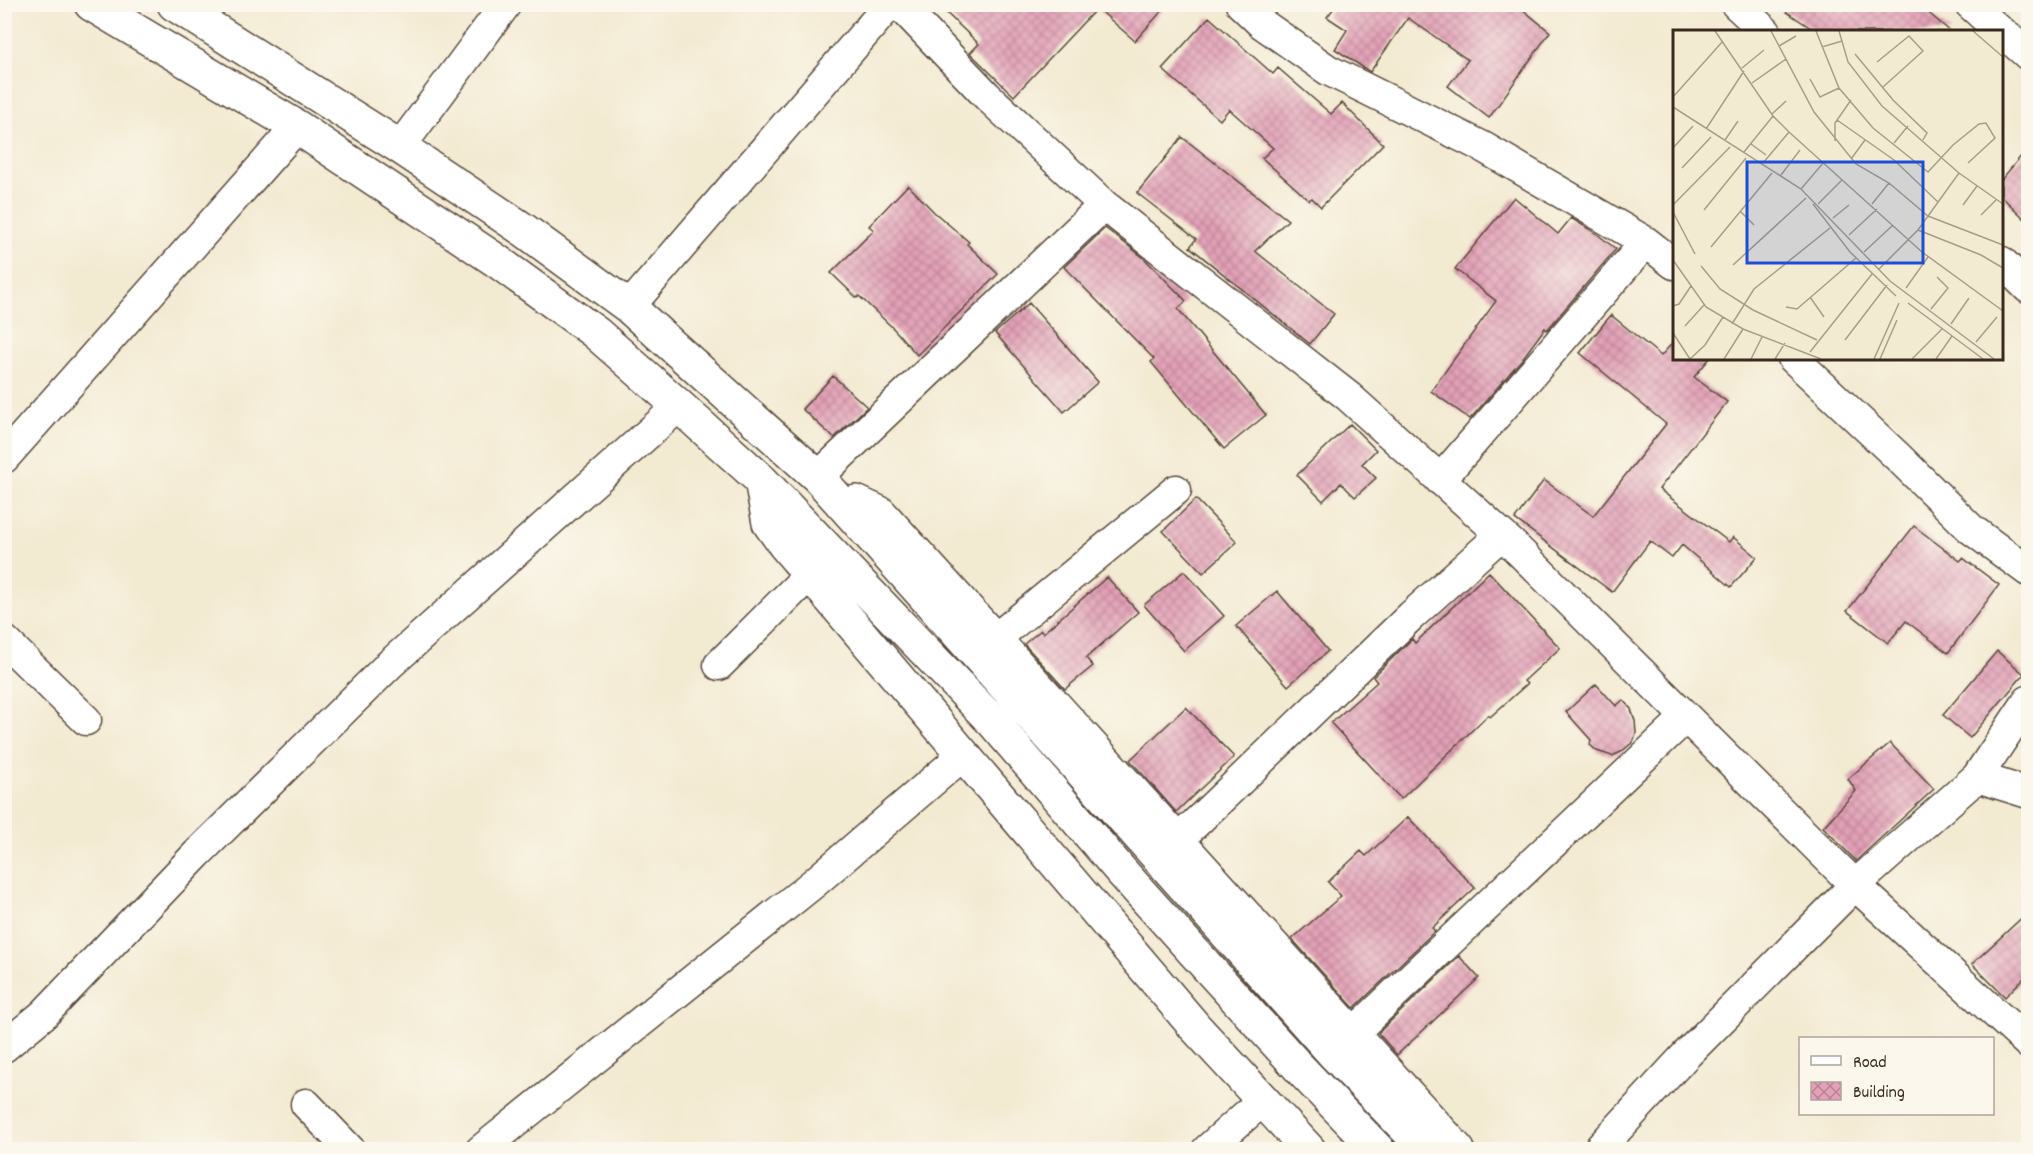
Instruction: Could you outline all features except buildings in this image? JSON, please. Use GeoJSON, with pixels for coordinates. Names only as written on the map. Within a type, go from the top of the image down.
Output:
{"type":"FeatureCollection","features":[{"type":"Feature","properties":{"kind":"main road"},"geometry":{"type":"LineString","coordinates":[[91,4],[297,127],[497,261],[587,326],[679,406],[761,480],[994,723],[1181,938],[1303,1072],[1378,1149]]}},
{"type":"Feature","properties":{"kind":"main road"},"geometry":{"type":"LineString","coordinates":[[185,7],[524,230],[629,307],[827,486],[1333,1053],[1427,1149]]}},
{"type":"Feature","properties":{"kind":"main road"},"geometry":{"type":"LineString","coordinates":[[761,480],[769,524],[1196,1028],[1309,1149]]}},
{"type":"Feature","properties":{"kind":"main road"},"geometry":{"type":"LineString","coordinates":[[827,486],[880,513],[1458,1149]]}},
{"type":"Feature","properties":{"kind":"street"},"geometry":{"type":"LineString","coordinates":[[400,147],[506,4]]}},
{"type":"Feature","properties":{"kind":"street"},"geometry":{"type":"LineString","coordinates":[[629,307],[890,4]]}},
{"type":"Feature","properties":{"kind":"street"},"geometry":{"type":"LineString","coordinates":[[899,4],[987,96],[1104,206],[1349,397],[1501,535],[1855,885],[2028,1043]]}},
{"type":"Feature","properties":{"kind":"street"},"geometry":{"type":"LineString","coordinates":[[1241,4],[1261,23],[1328,70],[1483,147],[1646,242],[1673,263]]}},
{"type":"Feature","properties":{"kind":"street"},"geometry":{"type":"LineString","coordinates":[[1736,4],[1764,30]]}},
{"type":"Feature","properties":{"kind":"street"},"geometry":{"type":"LineString","coordinates":[[1970,4],[1999,30]]}},
{"type":"Feature","properties":{"kind":"street"},"geometry":{"type":"LineString","coordinates":[[2003,34],[2028,55]]}},
{"type":"Feature","properties":{"kind":"street"},"geometry":{"type":"LineString","coordinates":[[4,458],[297,127]]}},
{"type":"Feature","properties":{"kind":"street"},"geometry":{"type":"LineString","coordinates":[[827,486],[1104,206]]}},
{"type":"Feature","properties":{"kind":"street"},"geometry":{"type":"LineString","coordinates":[[1440,480],[1646,242]]}},
{"type":"Feature","properties":{"kind":"street"},"geometry":{"type":"LineString","coordinates":[[2003,264],[2028,288]]}},
{"type":"Feature","properties":{"kind":"street"},"geometry":{"type":"LineString","coordinates":[[1795,360],[1971,529],[2028,571]]}},
{"type":"Feature","properties":{"kind":"street"},"geometry":{"type":"LineString","coordinates":[[4,1047],[44,1014],[197,854],[390,664],[679,406]]}},
{"type":"Feature","properties":{"kind":"street"},"geometry":{"type":"LineString","coordinates":[[995,639],[1176,490]]}},
{"type":"Feature","properties":{"kind":"street"},"geometry":{"type":"LineString","coordinates":[[1178,840],[1411,616],[1501,535]]}},
{"type":"Feature","properties":{"kind":"street"},"geometry":{"type":"LineString","coordinates":[[719,665],[810,574]]}},
{"type":"Feature","properties":{"kind":"street"},"geometry":{"type":"LineString","coordinates":[[4,640],[86,720]]}},
{"type":"Feature","properties":{"kind":"street"},"geometry":{"type":"LineString","coordinates":[[1598,1149],[1686,1055],[1855,885],[1977,777],[2028,701]]}},
{"type":"Feature","properties":{"kind":"street"},"geometry":{"type":"LineString","coordinates":[[1353,1033],[1684,718]]}},
{"type":"Feature","properties":{"kind":"street"},"geometry":{"type":"LineString","coordinates":[[481,1149],[814,883],[963,755]]}},
{"type":"Feature","properties":{"kind":"street"},"geometry":{"type":"LineString","coordinates":[[1977,777],[2028,793]]}},
{"type":"Feature","properties":{"kind":"street"},"geometry":{"type":"LineString","coordinates":[[1207,1149],[1263,1100]]}},
{"type":"Feature","properties":{"kind":"street"},"geometry":{"type":"LineString","coordinates":[[306,1104],[350,1149]]}}]}
